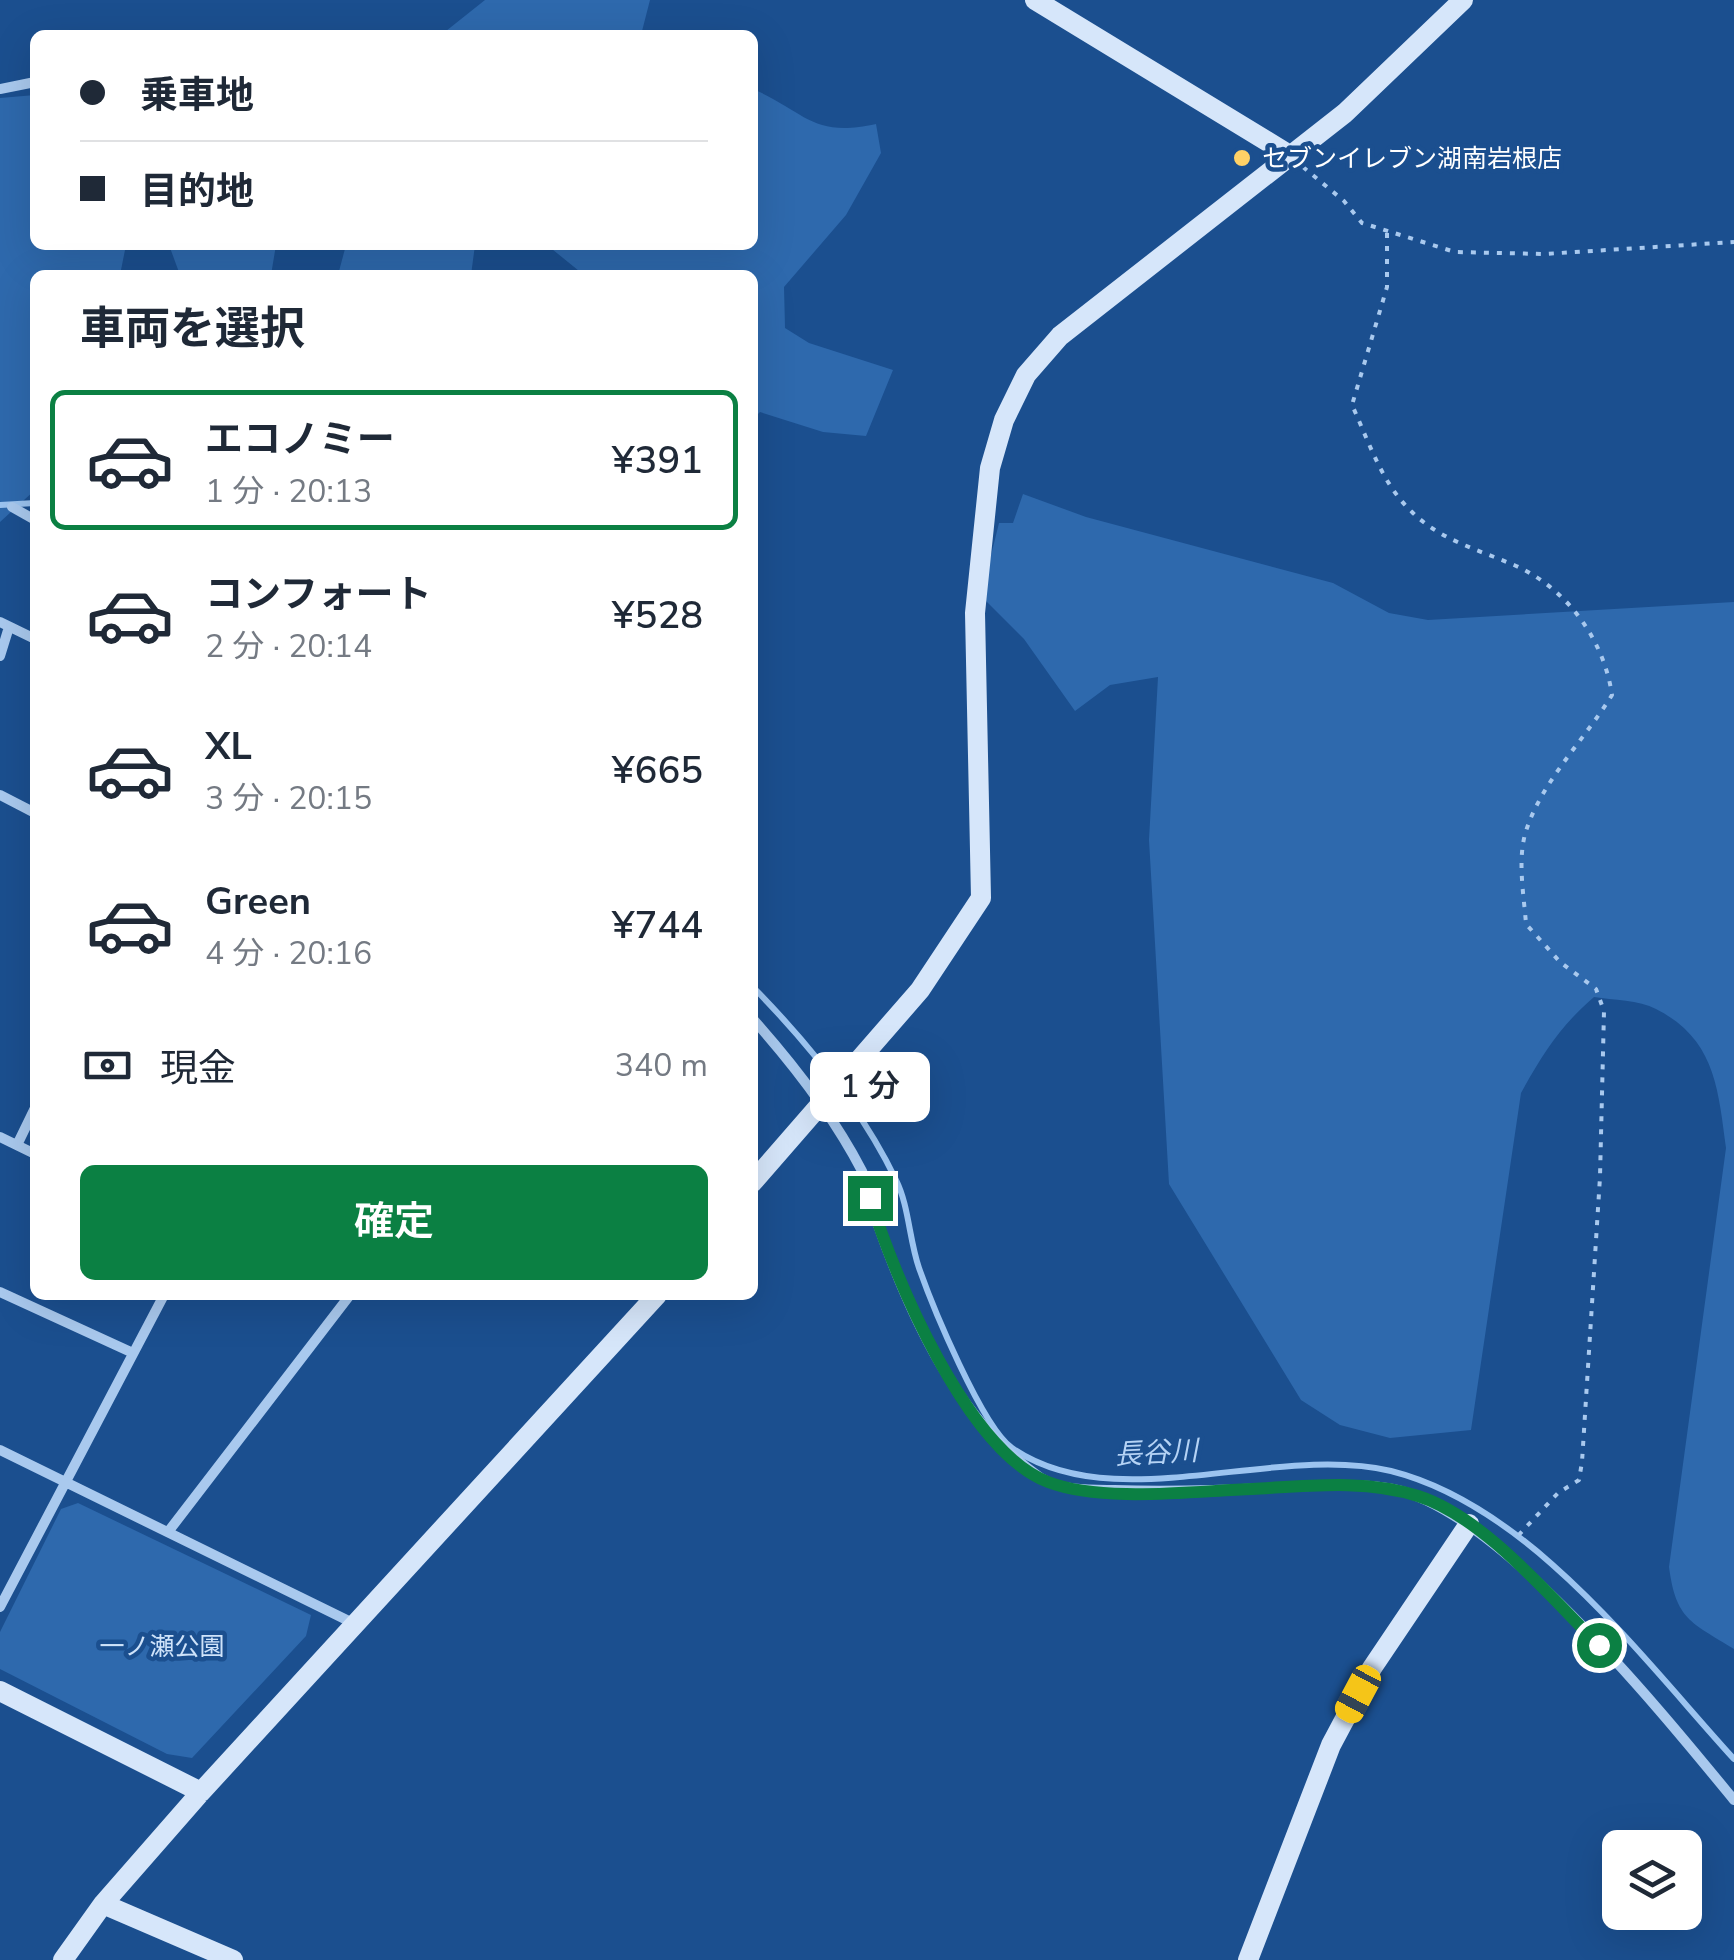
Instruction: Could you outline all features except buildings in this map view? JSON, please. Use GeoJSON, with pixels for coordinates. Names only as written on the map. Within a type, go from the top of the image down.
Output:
{"type":"FeatureCollection","features":[{"type":"Feature","properties":{"kind":"street"},"geometry":{"type":"LineString","coordinates":[[1036,0],[1288,154]]}},
{"type":"Feature","properties":{"kind":"street"},"geometry":{"type":"LineString","coordinates":[[758,1176],[920,990],[981,898],[975,613],[990,468],[1011,405],[1026,375],[1060,336],[1345,113],[1463,0]]}},
{"type":"Feature","properties":{"kind":"street"},"geometry":{"type":"LineString","coordinates":[[0,89],[30,83]]}},
{"type":"Feature","properties":{"kind":"street"},"geometry":{"type":"LineString","coordinates":[[12,508],[30,517]]}},
{"type":"Feature","properties":{"kind":"street"},"geometry":{"type":"LineString","coordinates":[[0,656],[5,624],[30,636]]}},
{"type":"Feature","properties":{"kind":"street"},"geometry":{"type":"LineString","coordinates":[[0,796],[30,811]]}},
{"type":"Feature","properties":{"kind":"street"},"geometry":{"type":"LineString","coordinates":[[758,1025],[821,1102],[863,1174],[908,1296],[948,1376],[984,1430],[1045,1481],[1078,1489],[1130,1491],[1392,1488],[1423,1498],[1469,1524],[1502,1552],[1623,1668],[1734,1800]]}},
{"type":"Feature","properties":{"kind":"street"},"geometry":{"type":"LineString","coordinates":[[17,1145],[30,1118]]}},
{"type":"Feature","properties":{"kind":"street"},"geometry":{"type":"LineString","coordinates":[[0,1137],[30,1152]]}},
{"type":"Feature","properties":{"kind":"street"},"geometry":{"type":"LineString","coordinates":[[0,1292],[133,1353]]}},
{"type":"Feature","properties":{"kind":"street"},"geometry":{"type":"LineString","coordinates":[[0,1607],[161,1300]]}},
{"type":"Feature","properties":{"kind":"street"},"geometry":{"type":"LineString","coordinates":[[168,1532],[346,1300]]}},
{"type":"Feature","properties":{"kind":"street"},"geometry":{"type":"LineString","coordinates":[[63,1960],[103,1904],[201,1792],[646,1300]]}},
{"type":"Feature","properties":{"kind":"street"},"geometry":{"type":"LineString","coordinates":[[0,1450],[356,1624]]}},
{"type":"Feature","properties":{"kind":"street"},"geometry":{"type":"LineString","coordinates":[[1248,1960],[1331,1745],[1372,1668],[1469,1524]]}},
{"type":"Feature","properties":{"kind":"street"},"geometry":{"type":"LineString","coordinates":[[0,1691],[201,1792]]}},
{"type":"Feature","properties":{"kind":"street"},"geometry":{"type":"LineString","coordinates":[[103,1904],[233,1960]]}},
{"type":"Feature","properties":{"kind":"path"},"geometry":{"type":"LineString","coordinates":[[1288,154],[1344,201],[1362,223],[1455,252],[1544,254],[1734,242]]}},
{"type":"Feature","properties":{"kind":"path"},"geometry":{"type":"LineString","coordinates":[[1387,232],[1386,287],[1352,406],[1392,491],[1415,516],[1446,536],[1516,566],[1563,597],[1607,660],[1612,695],[1585,738],[1560,767],[1525,833],[1526,924],[1560,962],[1596,989],[1604,1011],[1600,1178],[1579,1480],[1558,1493],[1502,1552]]}},
{"type":"Feature","properties":{"kind":"green space"},"geometry":{"type":"Polygon","coordinates":[[[485,0],[650,0],[642,30],[447,30],[485,0]]]}},
{"type":"Feature","properties":{"kind":"green space"},"geometry":{"type":"Polygon","coordinates":[[[758,92],[823,125],[837,128],[876,124],[881,153],[846,215],[784,287],[785,328],[809,343],[893,370],[866,436],[823,432],[758,414],[758,270],[578,270],[553,250],[758,250],[758,92]]]}},
{"type":"Feature","properties":{"kind":"green space"},"geometry":{"type":"Polygon","coordinates":[[[30,95],[30,250],[125,250],[121,270],[30,270],[30,495],[0,522],[0,98],[30,95]]]}},
{"type":"Feature","properties":{"kind":"green space"},"geometry":{"type":"Polygon","coordinates":[[[171,250],[275,250],[272,270],[178,270],[171,250]]]}},
{"type":"Feature","properties":{"kind":"green space"},"geometry":{"type":"Polygon","coordinates":[[[345,250],[474,250],[472,270],[339,270],[345,250]]]}},
{"type":"Feature","properties":{"kind":"green space"},"geometry":{"type":"Polygon","coordinates":[[[1023,494],[1086,517],[1333,583],[1389,613],[1428,620],[1734,602],[1734,1649],[1688,1618],[1676,1598],[1669,1567],[1726,1148],[1716,1086],[1702,1050],[1676,1021],[1656,1009],[1594,997],[1562,1030],[1537,1066],[1521,1093],[1471,1430],[1390,1438],[1340,1425],[1301,1400],[1169,1184],[1149,840],[1158,677],[1110,685],[1075,711],[1024,639],[981,596],[999,523],[1013,523],[1023,494]]]}},
{"type":"Feature","properties":{"kind":"green space","name":"一ノ瀬公園"},"geometry":{"type":"Polygon","coordinates":[[[78,1503],[311,1615],[306,1636],[192,1758],[167,1754],[0,1669],[0,1632],[61,1509],[78,1503]]]}},
{"type":"Feature","properties":{"kind":"waterway","name":"長谷川"},"geometry":{"type":"LineString","coordinates":[[0,505],[30,503]]}},
{"type":"Feature","properties":{"kind":"waterway"},"geometry":{"type":"LineString","coordinates":[[758,992],[832,1077],[867,1127],[900,1190],[919,1268],[946,1336],[987,1416],[1012,1448],[1053,1468],[1098,1478],[1146,1479],[1345,1465],[1391,1471],[1442,1489],[1490,1516],[1580,1590],[1734,1759]]}},
{"type":"Feature","properties":{"kind":"place","name":"セブンイレブン湖南岩根店"},"geometry":{"type":"Point","coordinates":[1242,158]}},
{"type":"Feature","properties":{"kind":"route"},"geometry":{"type":"LineString","coordinates":[[870,1198],[908,1296],[948,1376],[984,1430],[1045,1481],[1078,1489],[1130,1491],[1392,1488],[1423,1498],[1469,1524],[1599,1645]]}}]}
